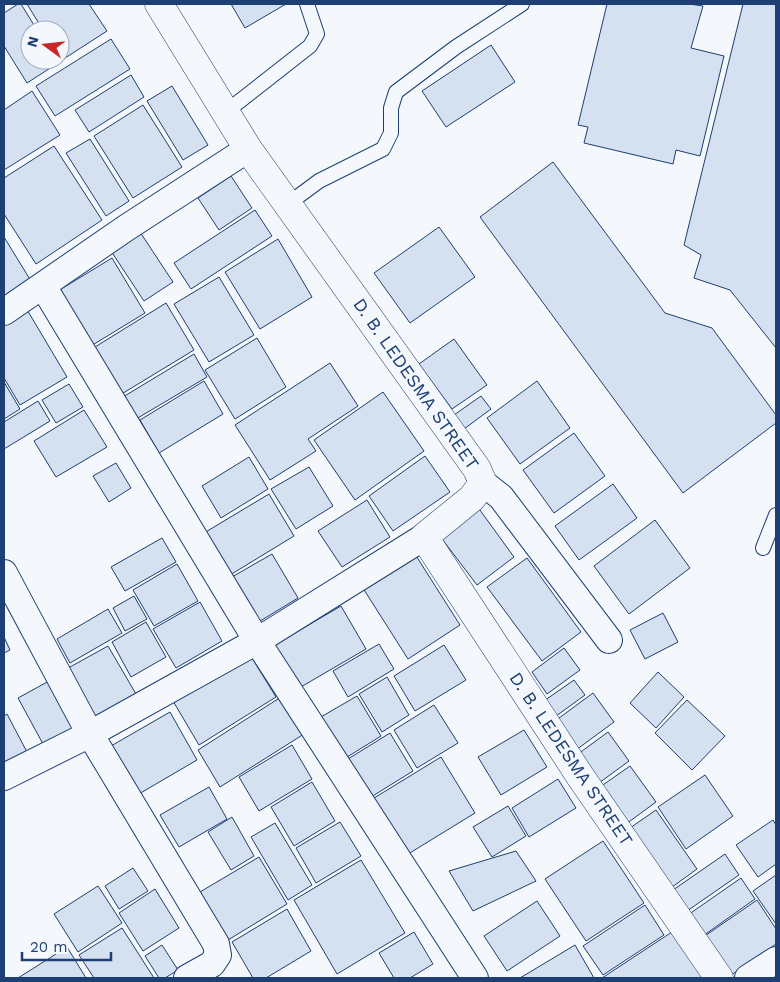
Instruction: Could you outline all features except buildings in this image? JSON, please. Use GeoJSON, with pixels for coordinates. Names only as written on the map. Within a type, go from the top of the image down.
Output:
{"type":"FeatureCollection","features":[{"type":"Feature","properties":{"kind":"street","name":"D. B. LEDESMA STREET"},"geometry":{"type":"LineString","coordinates":[[159,4],[227,111],[248,149],[477,469],[482,483],[472,498],[424,537],[580,776],[719,978]]}},
{"type":"Feature","properties":{"kind":"street"},"geometry":{"type":"LineString","coordinates":[[4,312],[248,149]]}},
{"type":"Feature","properties":{"kind":"street"},"geometry":{"type":"LineString","coordinates":[[43,286],[257,641],[475,978]]}},
{"type":"Feature","properties":{"kind":"street"},"geometry":{"type":"LineString","coordinates":[[482,483],[501,497],[609,640]]}},
{"type":"Feature","properties":{"kind":"street"},"geometry":{"type":"LineString","coordinates":[[4,777],[90,734],[257,641],[424,537]]}},
{"type":"Feature","properties":{"kind":"street"},"geometry":{"type":"LineString","coordinates":[[4,572],[90,734],[216,944],[218,955],[212,964],[187,978]]}},
{"type":"Feature","properties":{"kind":"street"},"geometry":{"type":"LineString","coordinates":[[748,978],[776,960]]}},
{"type":"Feature","properties":{"kind":"lane"},"geometry":{"type":"LineString","coordinates":[[227,111],[310,46],[317,34],[307,4]]}},
{"type":"Feature","properties":{"kind":"lane"},"geometry":{"type":"LineString","coordinates":[[288,204],[319,181],[383,149],[391,133],[391,108],[396,92],[456,47],[522,4]]}},
{"type":"Feature","properties":{"kind":"lane"},"geometry":{"type":"LineString","coordinates":[[763,548],[776,515]]}}]}
